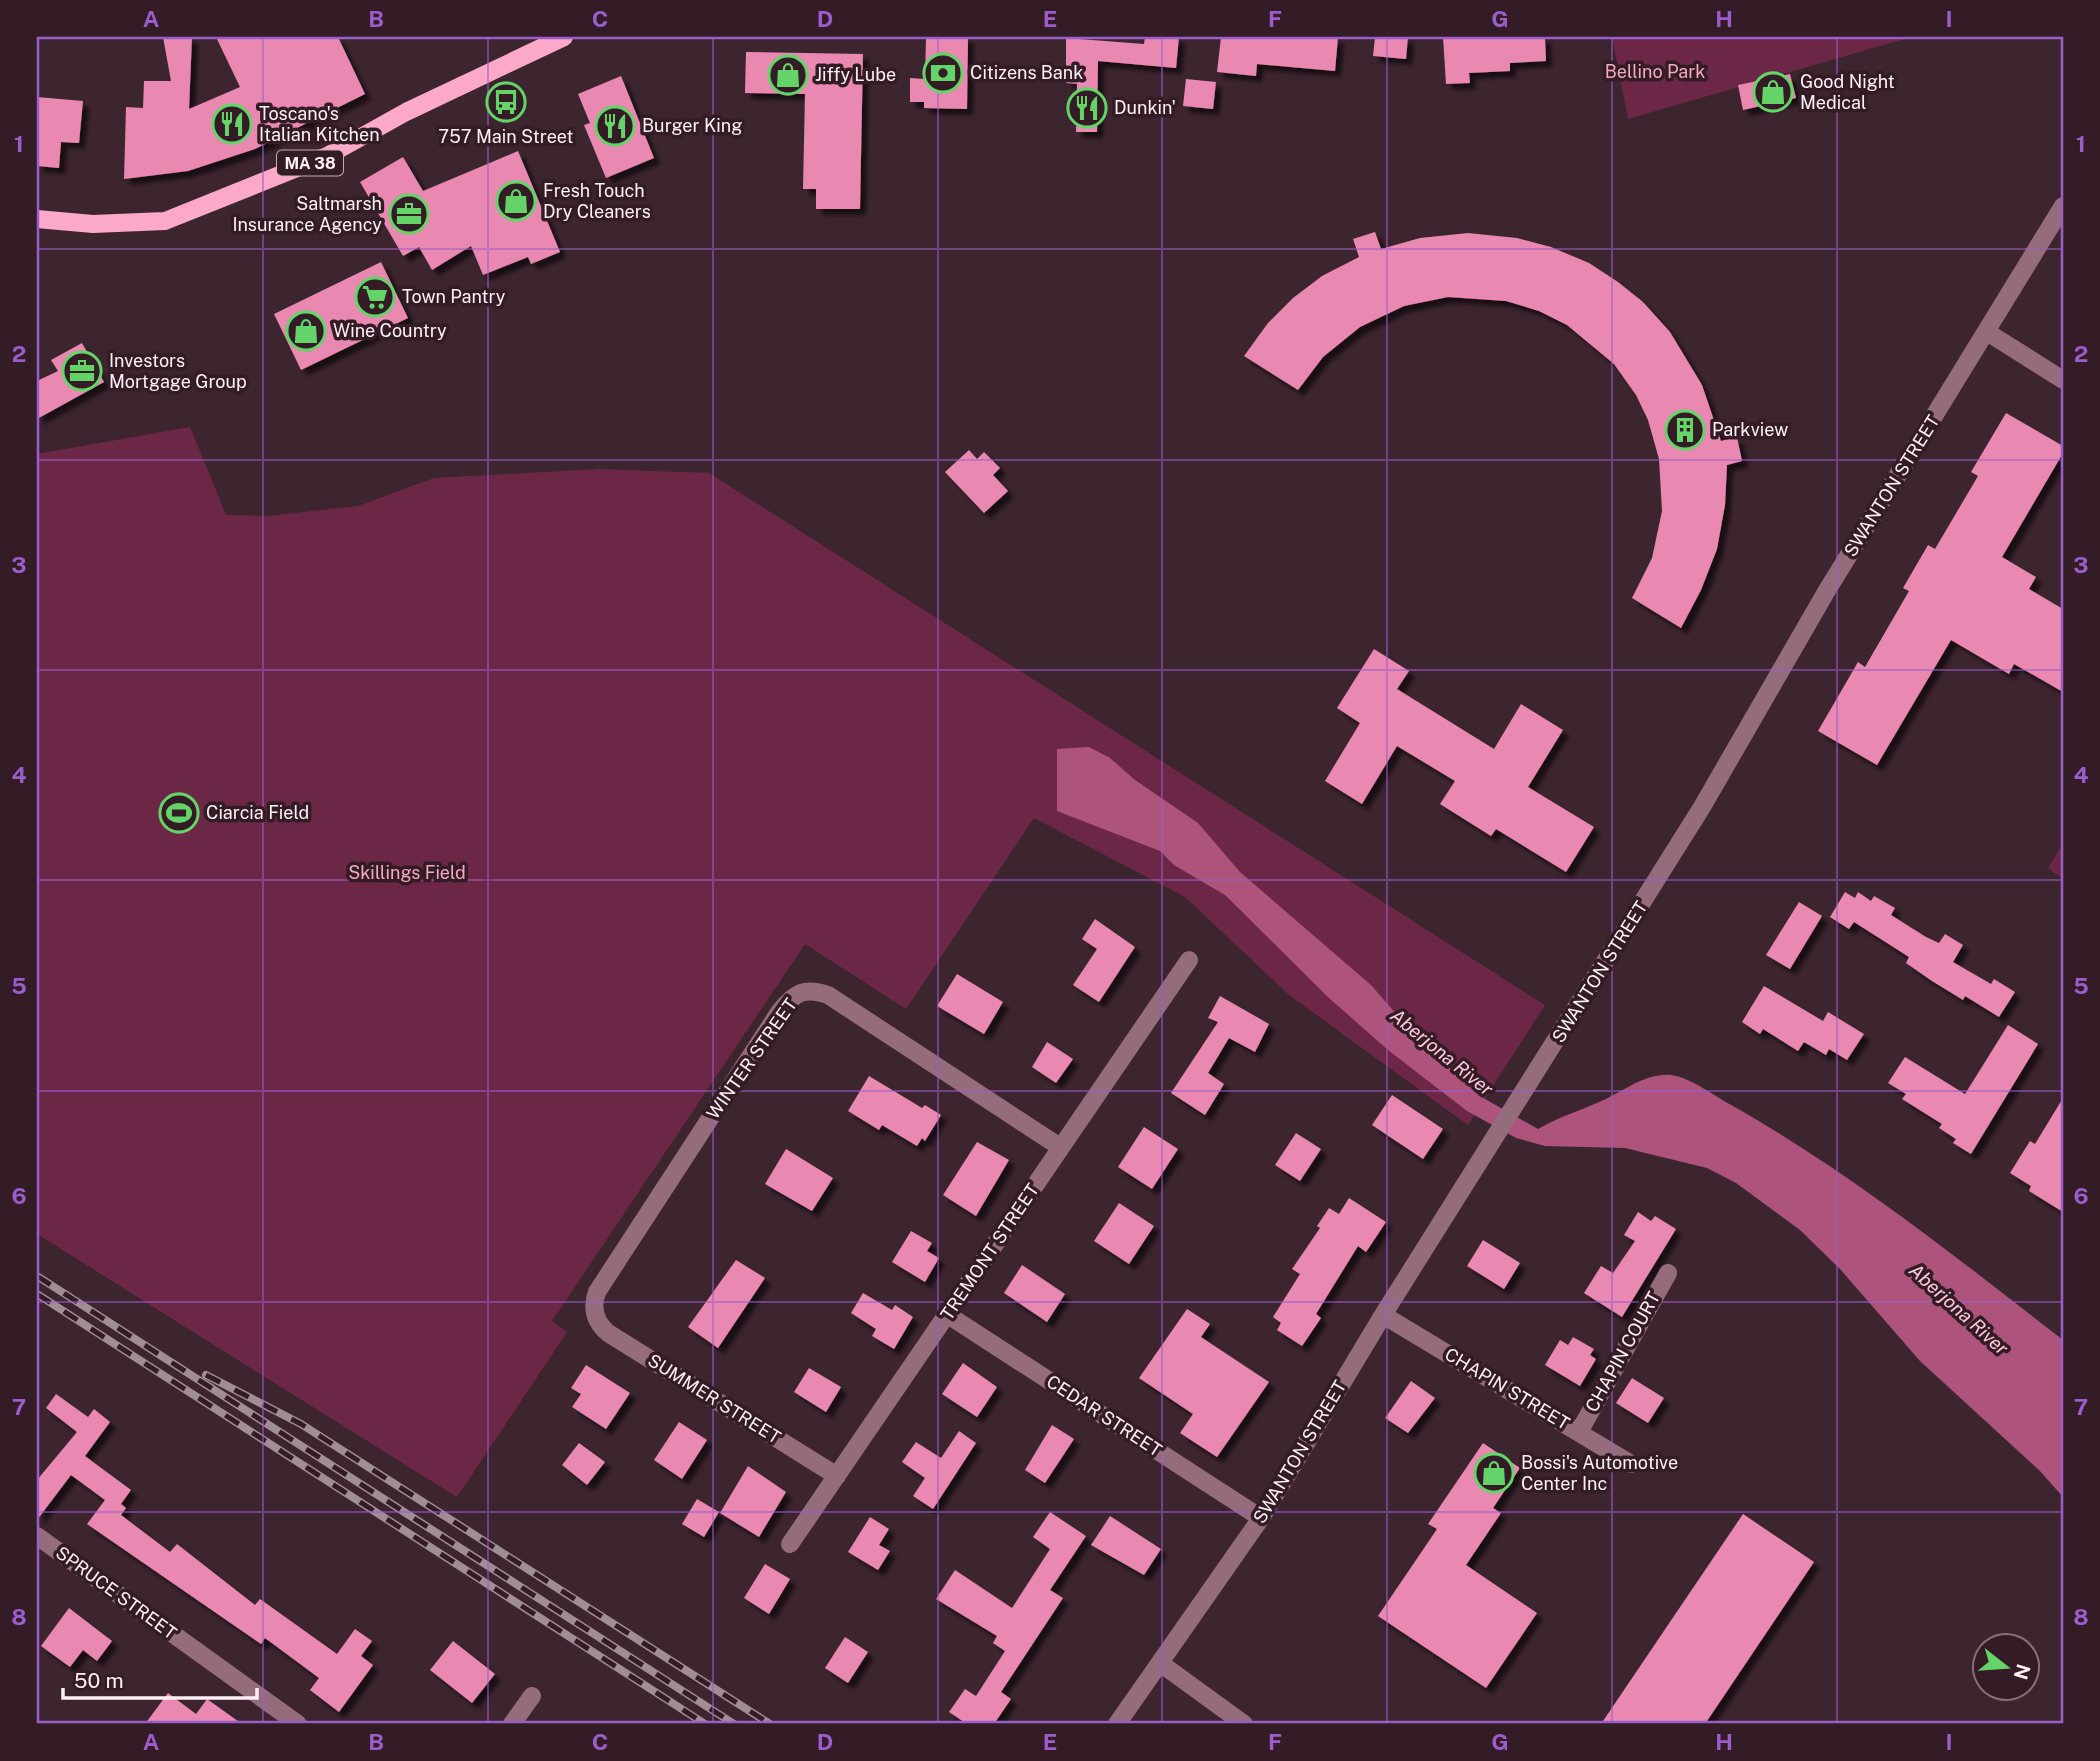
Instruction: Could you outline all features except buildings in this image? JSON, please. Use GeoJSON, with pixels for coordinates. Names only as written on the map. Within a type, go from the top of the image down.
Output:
{"type":"FeatureCollection","features":[{"type":"Feature","properties":{"kind":"main road","name":"MA 38"},"geometry":{"type":"LineString","coordinates":[[37,219],[93,224],[165,221],[327,156],[406,112],[564,37]]}},
{"type":"Feature","properties":{"kind":"street","name":"SWANTON STREET"},"geometry":{"type":"LineString","coordinates":[[1117,1724],[1261,1518],[1383,1315],[1520,1101],[1741,742],[1826,592],[2063,206]]}},
{"type":"Feature","properties":{"kind":"street"},"geometry":{"type":"LineString","coordinates":[[1987,332],[2063,380]]}},
{"type":"Feature","properties":{"kind":"street","name":"TREMONT STREET"},"geometry":{"type":"LineString","coordinates":[[790,1544],[1189,960]]}},
{"type":"Feature","properties":{"kind":"street","name":"WINTER STREET"},"geometry":{"type":"LineString","coordinates":[[596,1317],[594,1303],[597,1292],[780,1011],[800,992],[814,990],[836,999],[1060,1147]]}},
{"type":"Feature","properties":{"kind":"street","name":"CHAPIN COURT"},"geometry":{"type":"LineString","coordinates":[[1579,1432],[1668,1273]]}},
{"type":"Feature","properties":{"kind":"street","name":"CEDAR STREET"},"geometry":{"type":"LineString","coordinates":[[948,1315],[1261,1518]]}},
{"type":"Feature","properties":{"kind":"street","name":"CHAPIN STREET"},"geometry":{"type":"LineString","coordinates":[[1383,1315],[1631,1464]]}},
{"type":"Feature","properties":{"kind":"street","name":"SUMMER STREET"},"geometry":{"type":"LineString","coordinates":[[596,1317],[608,1333],[836,1476]]}},
{"type":"Feature","properties":{"kind":"street","name":"SPRUCE STREET"},"geometry":{"type":"LineString","coordinates":[[37,1536],[298,1724]]}},
{"type":"Feature","properties":{"kind":"street"},"geometry":{"type":"LineString","coordinates":[[1160,1663],[1244,1724]]}},
{"type":"Feature","properties":{"kind":"street"},"geometry":{"type":"LineString","coordinates":[[512,1724],[532,1696]]}},
{"type":"Feature","properties":{"kind":"green space","name":"Bellino Park"},"geometry":{"type":"Polygon","coordinates":[[[1612,37],[1911,37],[1628,119],[1612,37]]]}},
{"type":"Feature","properties":{"kind":"green space","name":"Skillings Field"},"geometry":{"type":"Polygon","coordinates":[[[190,427],[226,515],[268,516],[358,506],[434,478],[599,469],[709,473],[1545,1005],[1468,1125],[1289,995],[1185,897],[1034,818],[906,1009],[805,944],[552,1321],[567,1332],[457,1497],[37,1234],[37,454],[190,427]]]}},
{"type":"Feature","properties":{"kind":"green space"},"geometry":{"type":"Polygon","coordinates":[[[2063,843],[2063,879],[2048,868],[2063,843]]]}},
{"type":"Feature","properties":{"kind":"water","name":"Aberjona River"},"geometry":{"type":"Polygon","coordinates":[[[1089,747],[1110,758],[1135,780],[1198,823],[1240,872],[1371,985],[1404,1023],[1478,1095],[1538,1129],[1645,1079],[1662,1075],[1679,1077],[1703,1088],[1819,1159],[1983,1278],[2063,1340],[2063,1497],[2040,1471],[1920,1361],[1840,1269],[1800,1230],[1736,1183],[1707,1168],[1625,1148],[1545,1146],[1516,1138],[1467,1111],[1388,1050],[1329,998],[1225,895],[1174,865],[1160,851],[1057,811],[1057,749],[1089,747]]]}},
{"type":"Feature","properties":{"kind":"railway"},"geometry":{"type":"LineString","coordinates":[[37,1276],[734,1724]]}},
{"type":"Feature","properties":{"kind":"railway"},"geometry":{"type":"LineString","coordinates":[[37,1294],[705,1724]]}},
{"type":"Feature","properties":{"kind":"railway"},"geometry":{"type":"LineString","coordinates":[[206,1375],[301,1424],[770,1724]]}},
{"type":"Feature","properties":{"kind":"place","name":"Citizens Bank"},"geometry":{"type":"Point","coordinates":[943,73]}},
{"type":"Feature","properties":{"kind":"place","name":"Jiffy Lube"},"geometry":{"type":"Point","coordinates":[788,75]}},
{"type":"Feature","properties":{"kind":"place","name":"Good Night Medical"},"geometry":{"type":"Point","coordinates":[1773,92]}},
{"type":"Feature","properties":{"kind":"place","name":"757 Main Street"},"geometry":{"type":"Point","coordinates":[506,102]}},
{"type":"Feature","properties":{"kind":"place","name":"Dunkin'"},"geometry":{"type":"Point","coordinates":[1087,108]}},
{"type":"Feature","properties":{"kind":"place","name":"Toscano's Italian Kitchen"},"geometry":{"type":"Point","coordinates":[232,124]}},
{"type":"Feature","properties":{"kind":"place","name":"Burger King"},"geometry":{"type":"Point","coordinates":[615,126]}},
{"type":"Feature","properties":{"kind":"place","name":"Fresh Touch Dry Cleaners"},"geometry":{"type":"Point","coordinates":[516,201]}},
{"type":"Feature","properties":{"kind":"place","name":"Saltmarsh Insurance Agency"},"geometry":{"type":"Point","coordinates":[409,214]}},
{"type":"Feature","properties":{"kind":"place","name":"Town Pantry"},"geometry":{"type":"Point","coordinates":[375,297]}},
{"type":"Feature","properties":{"kind":"place","name":"Wine Country"},"geometry":{"type":"Point","coordinates":[306,331]}},
{"type":"Feature","properties":{"kind":"place","name":"Investors Mortgage Group"},"geometry":{"type":"Point","coordinates":[82,371]}},
{"type":"Feature","properties":{"kind":"place","name":"Parkview"},"geometry":{"type":"Point","coordinates":[1685,430]}},
{"type":"Feature","properties":{"kind":"place","name":"Ciarcia Field"},"geometry":{"type":"Point","coordinates":[179,813]}},
{"type":"Feature","properties":{"kind":"place","name":"Bossi's Automotive Center Inc"},"geometry":{"type":"Point","coordinates":[1494,1473]}}]}
